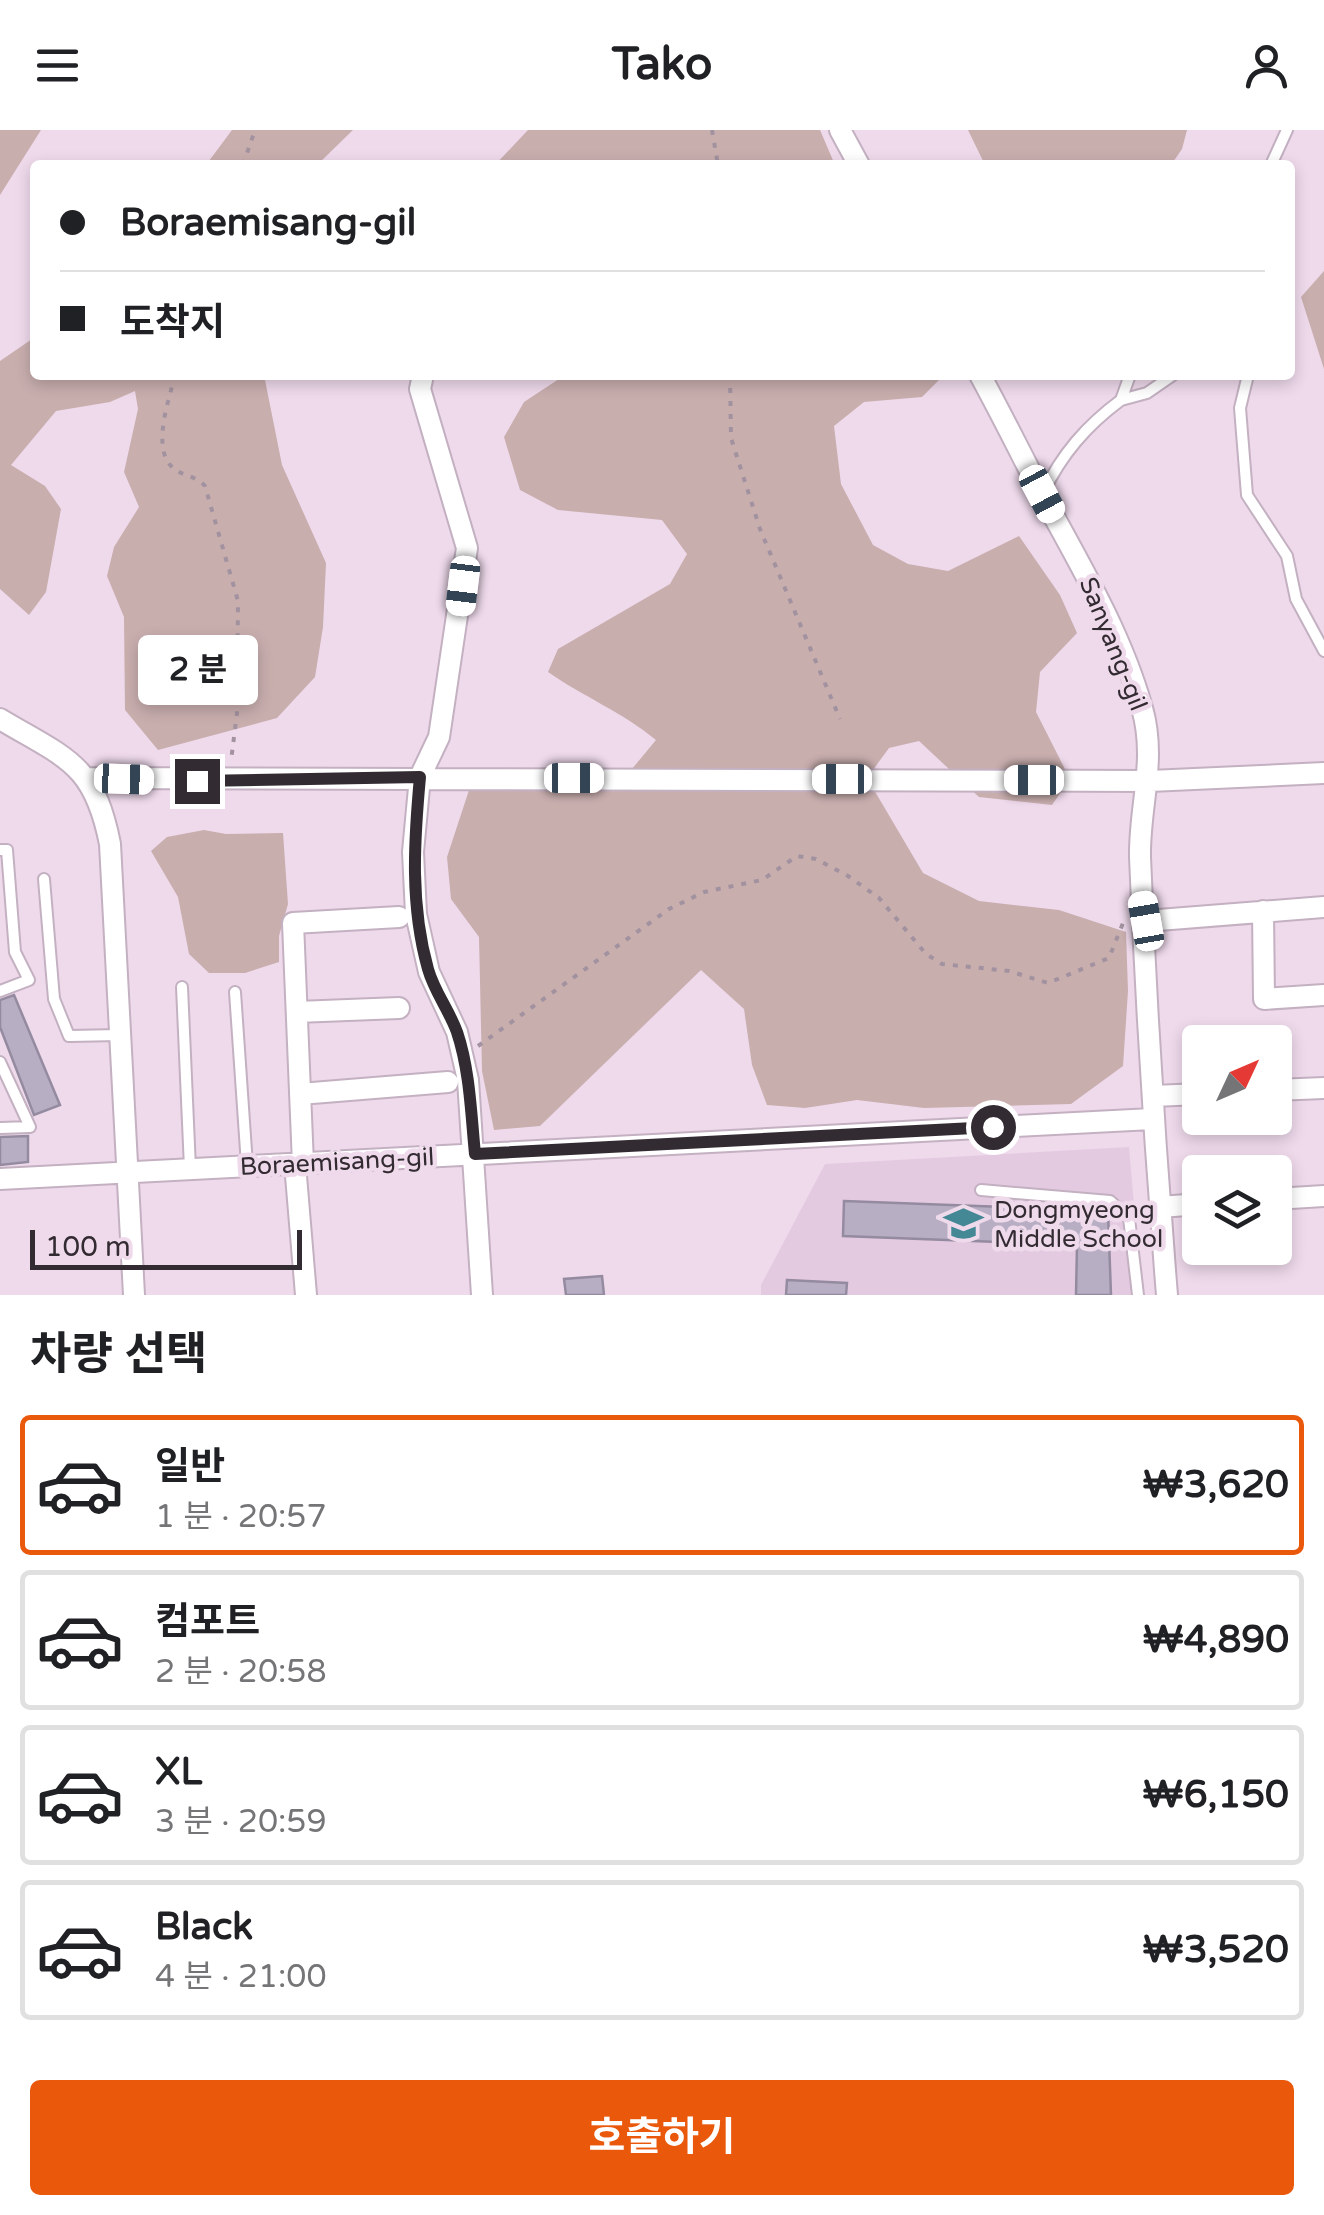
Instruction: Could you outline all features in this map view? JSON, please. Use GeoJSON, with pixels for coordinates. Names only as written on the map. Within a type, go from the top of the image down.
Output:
{"type":"FeatureCollection","features":[{"type":"Feature","properties":{"kind":"street"},"geometry":{"type":"LineString","coordinates":[[840,130],[855,160]]}},
{"type":"Feature","properties":{"kind":"street"},"geometry":{"type":"LineString","coordinates":[[422,380],[420,389],[467,548],[440,738],[420,777],[413,852],[416,914],[428,972],[457,1032],[462,1054],[475,1154],[482,1295]]}},
{"type":"Feature","properties":{"kind":"street","name":"Sanyang-gil"},"geometry":{"type":"LineString","coordinates":[[983,380],[1098,598],[1143,708],[1150,781],[1139,823],[1152,1118],[1167,1295]]}},
{"type":"Feature","properties":{"kind":"street"},"geometry":{"type":"LineString","coordinates":[[0,718],[72,762],[88,778],[98,794],[110,844],[134,1295]]}},
{"type":"Feature","properties":{"kind":"street"},"geometry":{"type":"LineString","coordinates":[[88,778],[233,782],[420,777],[1150,781],[1324,774]]}},
{"type":"Feature","properties":{"kind":"street"},"geometry":{"type":"LineString","coordinates":[[1146,921],[1324,907]]}},
{"type":"Feature","properties":{"kind":"street"},"geometry":{"type":"LineString","coordinates":[[1263,911],[1264,999],[1324,995]]}},
{"type":"Feature","properties":{"kind":"street"},"geometry":{"type":"LineString","coordinates":[[306,1295],[294,923],[399,918]]}},
{"type":"Feature","properties":{"kind":"street"},"geometry":{"type":"LineString","coordinates":[[297,1012],[399,1008]]}},
{"type":"Feature","properties":{"kind":"street"},"geometry":{"type":"LineString","coordinates":[[300,1094],[448,1082]]}},
{"type":"Feature","properties":{"kind":"street"},"geometry":{"type":"LineString","coordinates":[[1292,1089],[1324,1088]]}},
{"type":"Feature","properties":{"kind":"street"},"geometry":{"type":"LineString","coordinates":[[1152,1096],[1182,1095]]}},
{"type":"Feature","properties":{"kind":"street","name":"Boraemisang-gil"},"geometry":{"type":"LineString","coordinates":[[0,1180],[1152,1118]]}},
{"type":"Feature","properties":{"kind":"street"},"geometry":{"type":"LineString","coordinates":[[1292,1198],[1324,1196]]}},
{"type":"Feature","properties":{"kind":"street"},"geometry":{"type":"LineString","coordinates":[[1160,1207],[1182,1205]]}},
{"type":"Feature","properties":{"kind":"lane"},"geometry":{"type":"LineString","coordinates":[[1274,160],[1286,130]]}},
{"type":"Feature","properties":{"kind":"lane"},"geometry":{"type":"LineString","coordinates":[[1122,400],[1128,380]]}},
{"type":"Feature","properties":{"kind":"lane"},"geometry":{"type":"LineString","coordinates":[[1042,494],[1056,465],[1088,424],[1122,400],[1147,393],[1166,380]]}},
{"type":"Feature","properties":{"kind":"lane"},"geometry":{"type":"LineString","coordinates":[[1247,380],[1240,408],[1247,495],[1287,556],[1296,598],[1324,650]]}},
{"type":"Feature","properties":{"kind":"lane"},"geometry":{"type":"LineString","coordinates":[[0,850],[7,850],[15,952],[29,980],[0,991]]}},
{"type":"Feature","properties":{"kind":"lane"},"geometry":{"type":"LineString","coordinates":[[44,880],[54,999],[69,1036],[121,1035]]}},
{"type":"Feature","properties":{"kind":"lane"},"geometry":{"type":"LineString","coordinates":[[182,987],[190,1169]]}},
{"type":"Feature","properties":{"kind":"lane"},"geometry":{"type":"LineString","coordinates":[[235,992],[248,1166]]}},
{"type":"Feature","properties":{"kind":"lane"},"geometry":{"type":"LineString","coordinates":[[0,1062],[30,1127],[0,1128]]}},
{"type":"Feature","properties":{"kind":"lane"},"geometry":{"type":"LineString","coordinates":[[981,1190],[1110,1201],[1129,1218],[1138,1295]]}},
{"type":"Feature","properties":{"kind":"path"},"geometry":{"type":"LineString","coordinates":[[245,160],[255,130]]}},
{"type":"Feature","properties":{"kind":"path"},"geometry":{"type":"LineString","coordinates":[[712,130],[717,160]]}},
{"type":"Feature","properties":{"kind":"path"},"geometry":{"type":"LineString","coordinates":[[173,380],[164,409],[168,460],[173,469],[197,477],[205,486],[238,601],[233,782]]}},
{"type":"Feature","properties":{"kind":"path"},"geometry":{"type":"LineString","coordinates":[[730,380],[730,438],[754,512],[840,719]]}},
{"type":"Feature","properties":{"kind":"path"},"geometry":{"type":"LineString","coordinates":[[462,1054],[503,1030],[545,994],[669,909],[704,892],[762,880],[797,856],[832,868],[878,898],[926,954],[942,964],[1010,971],[1048,984],[1108,958],[1120,927],[1142,894]]}},
{"type":"Feature","properties":{"kind":"shaded area"},"geometry":{"type":"Polygon","coordinates":[[[0,130],[41,130],[0,195],[0,130]]]}},
{"type":"Feature","properties":{"kind":"shaded area"},"geometry":{"type":"Polygon","coordinates":[[[232,130],[353,130],[322,160],[210,160],[232,130]]]}},
{"type":"Feature","properties":{"kind":"shaded area"},"geometry":{"type":"Polygon","coordinates":[[[528,130],[820,130],[833,160],[500,160],[528,130]]]}},
{"type":"Feature","properties":{"kind":"shaded area"},"geometry":{"type":"Polygon","coordinates":[[[968,130],[1187,130],[1174,160],[983,160],[968,130]]]}},
{"type":"Feature","properties":{"kind":"shaded area"},"geometry":{"type":"Polygon","coordinates":[[[1324,271],[1324,369],[1301,297],[1324,271]]]}},
{"type":"Feature","properties":{"kind":"shaded area"},"geometry":{"type":"Polygon","coordinates":[[[30,340],[30,380],[265,380],[282,465],[326,563],[323,627],[315,677],[277,718],[158,750],[125,710],[124,617],[107,576],[114,547],[139,507],[124,472],[138,409],[135,391],[110,402],[56,411],[11,465],[45,486],[61,509],[46,592],[29,615],[0,589],[0,361],[30,340]]]}},
{"type":"Feature","properties":{"kind":"shaded area"},"geometry":{"type":"Polygon","coordinates":[[[557,380],[939,380],[922,397],[864,402],[834,426],[841,484],[873,545],[908,564],[948,571],[1019,536],[1060,595],[1077,633],[1040,672],[1036,712],[1070,779],[1052,805],[979,797],[919,741],[889,748],[867,778],[923,873],[979,901],[1059,910],[1126,932],[1128,991],[1123,1066],[1071,1104],[924,1108],[857,1100],[805,1108],[767,1105],[752,1065],[744,1009],[701,970],[540,1126],[494,1130],[482,1071],[479,937],[451,899],[447,857],[472,781],[617,787],[656,740],[548,672],[558,649],[670,584],[687,554],[662,520],[558,510],[520,490],[504,437],[524,402],[557,380]]]}},
{"type":"Feature","properties":{"kind":"shaded area"},"geometry":{"type":"Polygon","coordinates":[[[204,830],[226,834],[283,833],[288,904],[279,936],[279,962],[245,973],[209,973],[189,954],[178,897],[151,851],[167,837],[204,830]]]}},
{"type":"Feature","properties":{"kind":"shaded area","name":"Dongmyeong Middle School"},"geometry":{"type":"Polygon","coordinates":[[[1129,1147],[1142,1295],[761,1295],[761,1285],[825,1164],[1129,1147]]]}},
{"type":"Feature","properties":{"kind":"building"},"geometry":{"type":"Polygon","coordinates":[[[14,995],[60,1105],[34,1115],[0,1027],[0,1000],[14,995]]]}},
{"type":"Feature","properties":{"kind":"building"},"geometry":{"type":"Polygon","coordinates":[[[28,1136],[28,1162],[0,1165],[0,1137],[28,1136]]]}},
{"type":"Feature","properties":{"kind":"building"},"geometry":{"type":"Polygon","coordinates":[[[844,1201],[1108,1211],[1111,1295],[1076,1295],[1077,1245],[843,1236],[844,1201]]]}},
{"type":"Feature","properties":{"kind":"building"},"geometry":{"type":"Polygon","coordinates":[[[602,1276],[604,1295],[566,1295],[564,1279],[602,1276]]]}},
{"type":"Feature","properties":{"kind":"building"},"geometry":{"type":"Polygon","coordinates":[[[787,1280],[847,1283],[846,1295],[786,1295],[787,1280]]]}},
{"type":"Feature","properties":{"kind":"place","name":"Dongmyeong Middle School"},"geometry":{"type":"Point","coordinates":[964,1224]}},
{"type":"Feature","properties":{"kind":"route"},"geometry":{"type":"LineString","coordinates":[[197,781],[420,777],[413,852],[416,914],[428,972],[457,1032],[468,1080],[475,1154],[993,1127]]}}]}
